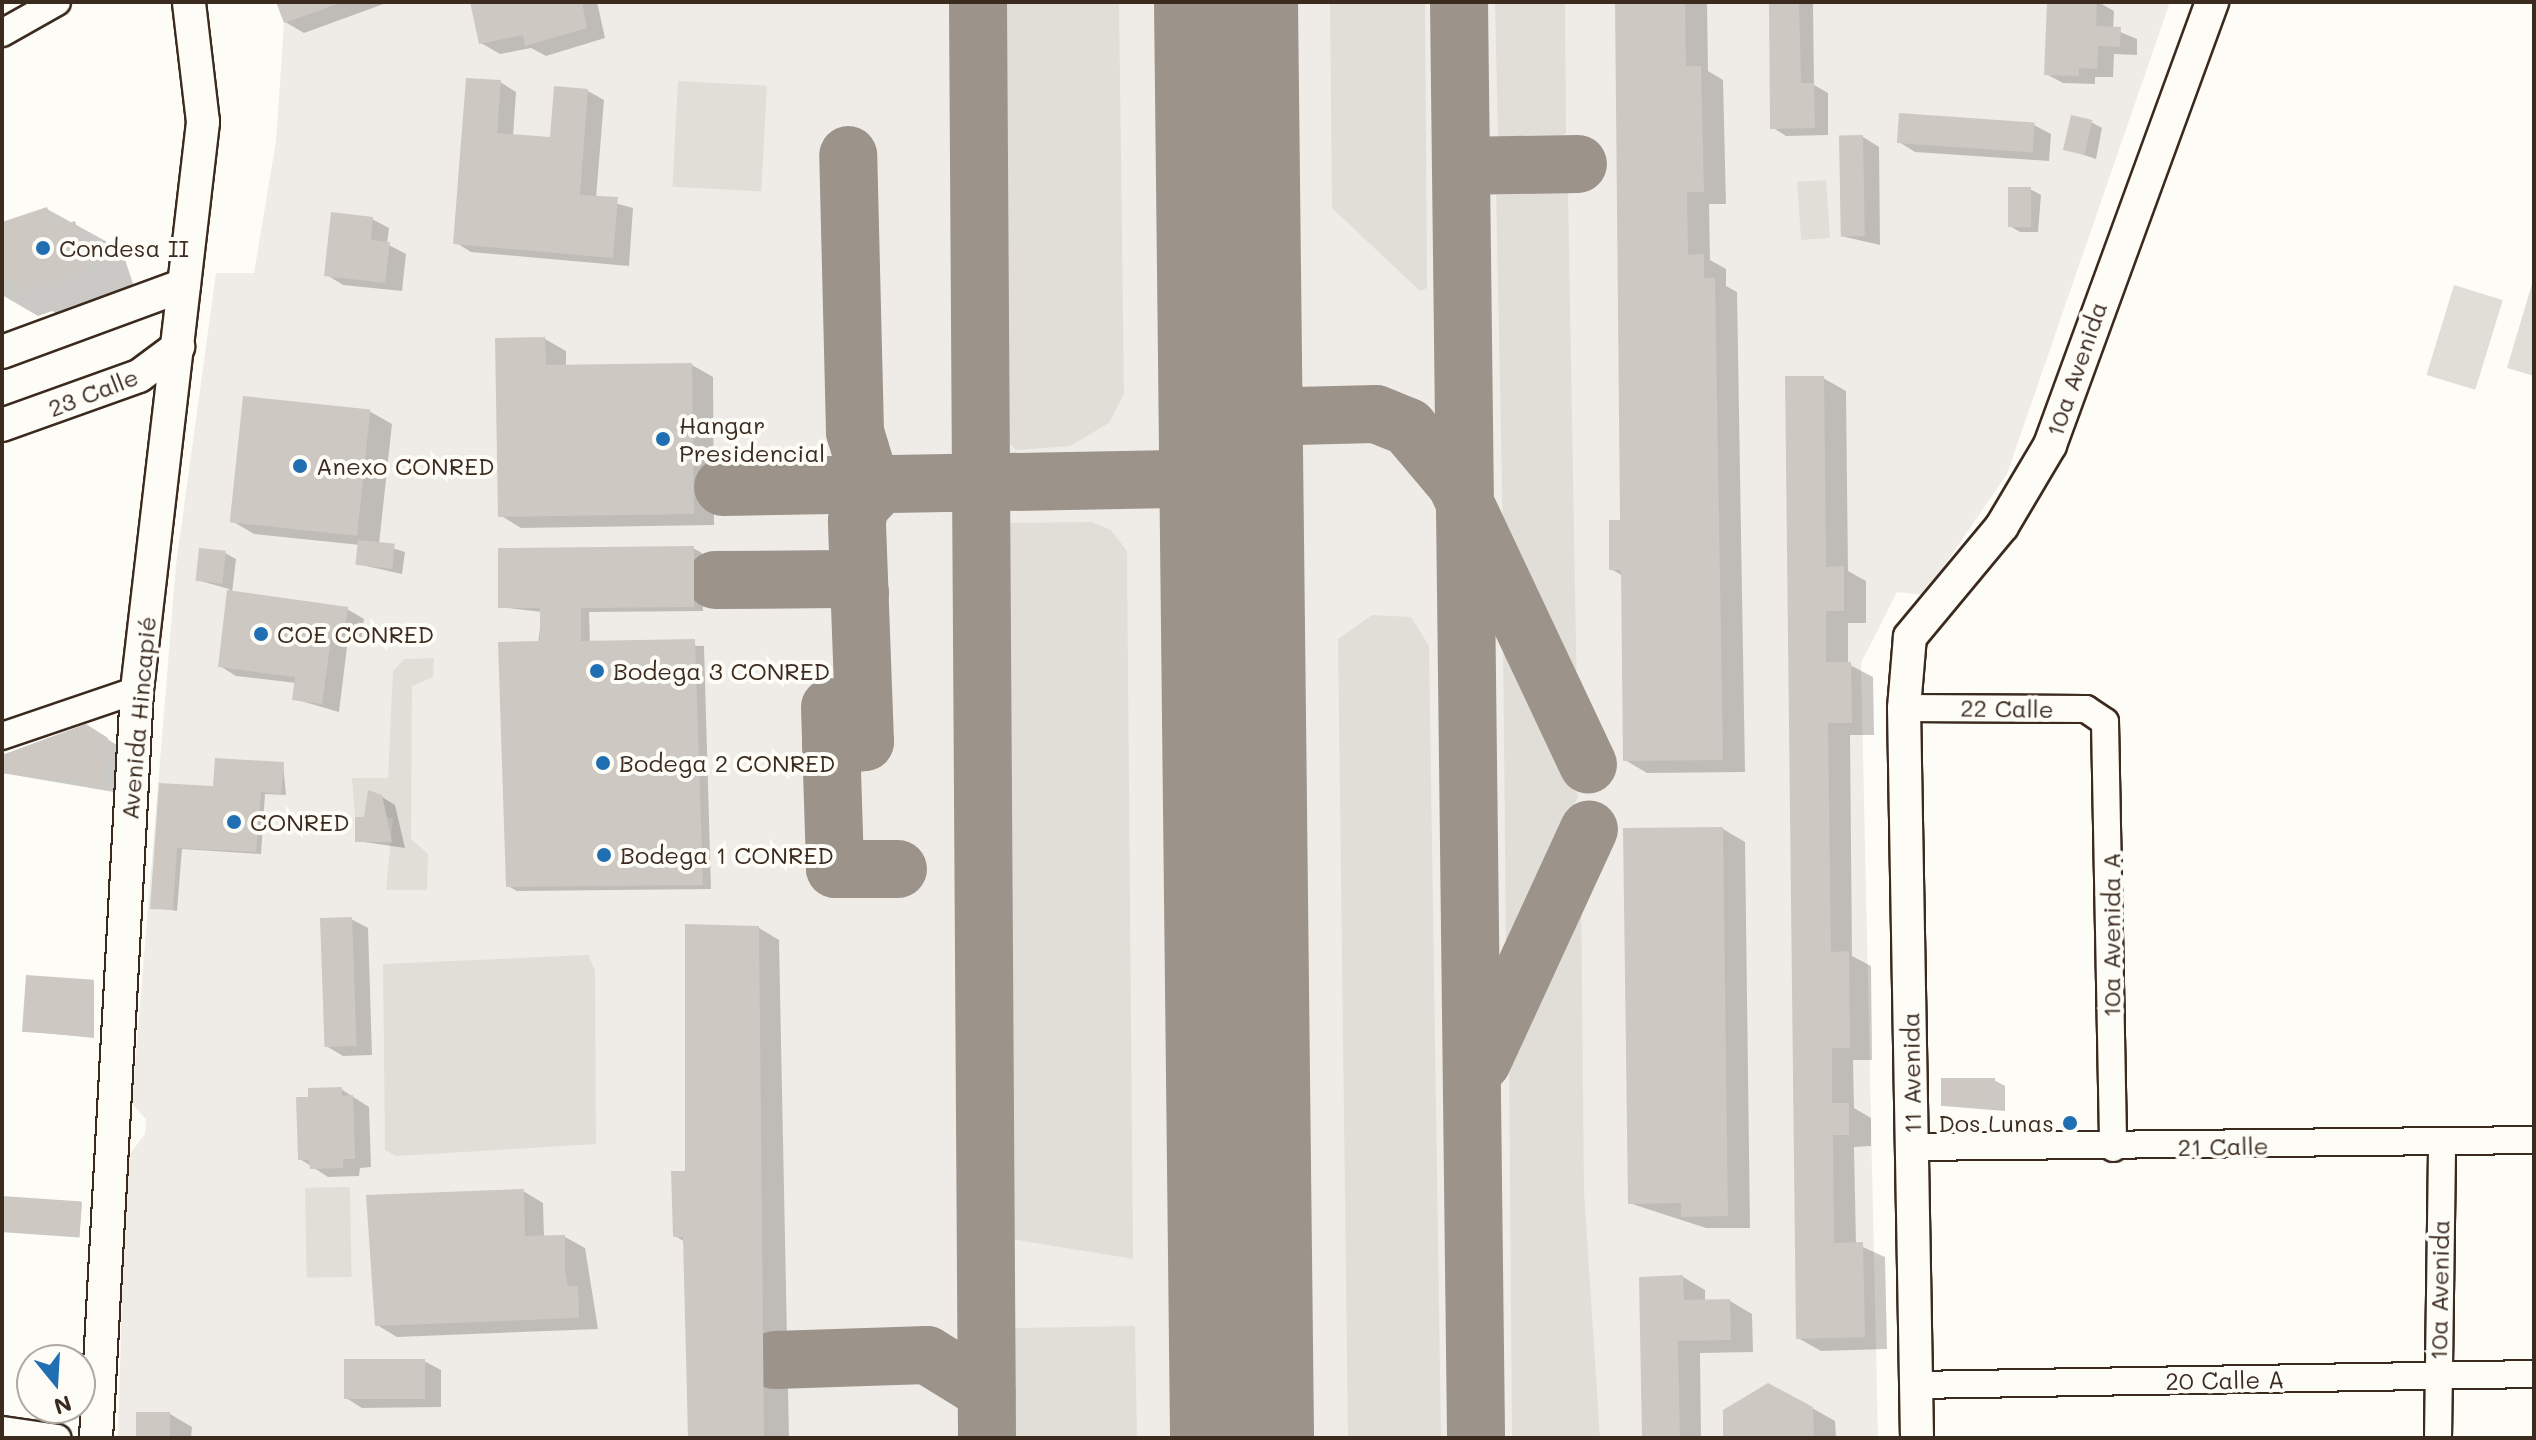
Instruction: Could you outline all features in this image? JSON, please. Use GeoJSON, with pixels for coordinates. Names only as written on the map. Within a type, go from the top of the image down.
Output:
{"type":"FeatureCollection","features":[{"type":"Feature","properties":{"kind":"main road","name":"Avenida Hincapié"},"geometry":{"type":"LineString","coordinates":[[96,1438],[137,690],[203,122],[196,33],[189,2]]}},
{"type":"Feature","properties":{"kind":"main road","name":"10a Avenida"},"geometry":{"type":"LineString","coordinates":[[1904,708],[1918,621],[2002,526],[2050,445],[2212,2]]}},
{"type":"Feature","properties":{"kind":"main road"},"geometry":{"type":"LineString","coordinates":[[2,352],[184,285]]}},
{"type":"Feature","properties":{"kind":"main road","name":"23 Calle"},"geometry":{"type":"LineString","coordinates":[[2,425],[124,382],[178,347]]}},
{"type":"Feature","properties":{"kind":"main road"},"geometry":{"type":"LineString","coordinates":[[124,382],[150,394],[169,420]]}},
{"type":"Feature","properties":{"kind":"main road","name":"11 Avenida"},"geometry":{"type":"LineString","coordinates":[[1904,708],[1917,1438]]}},
{"type":"Feature","properties":{"kind":"street"},"geometry":{"type":"LineString","coordinates":[[3,31],[57,2]]}},
{"type":"Feature","properties":{"kind":"street"},"geometry":{"type":"LineString","coordinates":[[179,2],[196,33]]}},
{"type":"Feature","properties":{"kind":"street"},"geometry":{"type":"LineString","coordinates":[[2,736],[137,690]]}},
{"type":"Feature","properties":{"kind":"street","name":"22 Calle"},"geometry":{"type":"LineString","coordinates":[[1904,708],[2086,709],[2105,722]]}},
{"type":"Feature","properties":{"kind":"street","name":"10a Avenida A"},"geometry":{"type":"LineString","coordinates":[[2105,722],[2113,1148]]}},
{"type":"Feature","properties":{"kind":"street","name":"21 Calle"},"geometry":{"type":"LineString","coordinates":[[1912,1147],[2113,1148],[2534,1140]]}},
{"type":"Feature","properties":{"kind":"street","name":"10a Avenida"},"geometry":{"type":"LineString","coordinates":[[2438,1438],[2442,1142]]}},
{"type":"Feature","properties":{"kind":"street","name":"20 Calle A"},"geometry":{"type":"LineString","coordinates":[[1916,1385],[2534,1374]]}},
{"type":"Feature","properties":{"kind":"street"},"geometry":{"type":"LineString","coordinates":[[2,1430],[57,1438]]}},
{"type":"Feature","properties":{"kind":"shaded area"},"geometry":{"type":"Polygon","coordinates":[[[342,2],[2170,2],[2007,474],[1924,595],[1897,592],[1861,663],[1878,1438],[118,1438],[126,1159],[145,1134],[146,1119],[132,1104],[176,565],[216,273],[254,273],[276,141],[284,23],[342,2]]]}},
{"type":"Feature","properties":{"kind":"shaded area"},"geometry":{"type":"Polygon","coordinates":[[[1002,2],[1119,2],[1124,394],[1109,423],[1070,446],[1016,450],[1003,436],[1002,2]]]}},
{"type":"Feature","properties":{"kind":"shaded area"},"geometry":{"type":"Polygon","coordinates":[[[1330,2],[1425,2],[1427,288],[1420,291],[1332,208],[1330,2]]]}},
{"type":"Feature","properties":{"kind":"shaded area"},"geometry":{"type":"Polygon","coordinates":[[[1495,2],[1565,2],[1566,133],[1551,144],[1509,144],[1498,135],[1495,2]]]}},
{"type":"Feature","properties":{"kind":"shaded area"},"geometry":{"type":"Polygon","coordinates":[[[678,81],[767,86],[761,192],[672,187],[678,81]]]}},
{"type":"Feature","properties":{"kind":"shaded area"},"geometry":{"type":"Polygon","coordinates":[[[1505,178],[1554,178],[1568,192],[1577,702],[1503,533],[1496,186],[1505,178]]]}},
{"type":"Feature","properties":{"kind":"shaded area"},"geometry":{"type":"Polygon","coordinates":[[[1826,180],[1830,238],[1801,240],[1797,182],[1826,180]]]}},
{"type":"Feature","properties":{"kind":"shaded area"},"geometry":{"type":"Polygon","coordinates":[[[2534,277],[2534,376],[2507,368],[2534,277]]]}},
{"type":"Feature","properties":{"kind":"shaded area"},"geometry":{"type":"Polygon","coordinates":[[[2454,285],[2503,300],[2475,390],[2427,375],[2454,285]]]}},
{"type":"Feature","properties":{"kind":"shaded area"},"geometry":{"type":"Polygon","coordinates":[[[1092,522],[1111,530],[1127,551],[1133,1259],[1011,1239],[1000,523],[1092,522]]]}},
{"type":"Feature","properties":{"kind":"shaded area"},"geometry":{"type":"Polygon","coordinates":[[[1372,615],[1411,617],[1429,646],[1441,1438],[1348,1438],[1338,639],[1372,615]]]}},
{"type":"Feature","properties":{"kind":"shaded area"},"geometry":{"type":"Polygon","coordinates":[[[1510,627],[1578,796],[1513,962],[1506,955],[1503,629],[1510,627]]]}},
{"type":"Feature","properties":{"kind":"shaded area"},"geometry":{"type":"Polygon","coordinates":[[[434,658],[433,677],[412,686],[411,839],[428,854],[427,890],[386,890],[393,818],[355,817],[352,778],[388,778],[393,671],[404,659],[434,658]]]}},
{"type":"Feature","properties":{"kind":"shaded area"},"geometry":{"type":"Polygon","coordinates":[[[1581,882],[1584,1191],[1600,1438],[1512,1438],[1509,1052],[1581,882]]]}},
{"type":"Feature","properties":{"kind":"shaded area"},"geometry":{"type":"Polygon","coordinates":[[[588,955],[595,970],[596,1144],[396,1156],[385,1150],[383,964],[588,955]]]}},
{"type":"Feature","properties":{"kind":"shaded area"},"geometry":{"type":"Polygon","coordinates":[[[350,1187],[352,1277],[307,1278],[305,1188],[350,1187]]]}},
{"type":"Feature","properties":{"kind":"shaded area"},"geometry":{"type":"Polygon","coordinates":[[[1135,1326],[1137,1438],[1015,1438],[1013,1328],[1135,1326]]]}},
{"type":"Feature","properties":{"kind":"building"},"geometry":{"type":"Polygon","coordinates":[[[276,2],[336,2],[337,4],[284,23],[276,2]]]}},
{"type":"Feature","properties":{"kind":"building"},"geometry":{"type":"Polygon","coordinates":[[[470,2],[582,2],[587,28],[525,46],[523,35],[479,44],[470,2]]]}},
{"type":"Feature","properties":{"kind":"building"},"geometry":{"type":"Polygon","coordinates":[[[1615,2],[1685,2],[1686,66],[1701,66],[1704,192],[1687,192],[1688,255],[1704,254],[1704,278],[1715,278],[1723,760],[1623,761],[1621,570],[1609,570],[1609,520],[1620,520],[1615,2]]]}},
{"type":"Feature","properties":{"kind":"building"},"geometry":{"type":"Polygon","coordinates":[[[1769,2],[1799,2],[1801,83],[1814,83],[1815,128],[1770,129],[1769,2]]]}},
{"type":"Feature","properties":{"kind":"building"},"geometry":{"type":"Polygon","coordinates":[[[2047,2],[2097,2],[2096,26],[2121,27],[2120,47],[2098,46],[2097,69],[2079,68],[2079,76],[2044,75],[2047,2]]]}},
{"type":"Feature","properties":{"kind":"building"},"geometry":{"type":"Polygon","coordinates":[[[466,78],[501,80],[497,133],[550,137],[554,86],[588,89],[580,195],[618,197],[613,258],[453,244],[466,78]]]}},
{"type":"Feature","properties":{"kind":"building"},"geometry":{"type":"Polygon","coordinates":[[[1899,113],[2035,122],[2033,152],[1897,143],[1899,113]]]}},
{"type":"Feature","properties":{"kind":"building"},"geometry":{"type":"Polygon","coordinates":[[[2071,115],[2092,120],[2084,155],[2063,150],[2071,115]]]}},
{"type":"Feature","properties":{"kind":"building"},"geometry":{"type":"Polygon","coordinates":[[[1839,135],[1863,135],[1865,236],[1841,236],[1839,135]]]}},
{"type":"Feature","properties":{"kind":"building"},"geometry":{"type":"Polygon","coordinates":[[[2008,187],[2031,187],[2031,227],[2008,227],[2008,187]]]}},
{"type":"Feature","properties":{"kind":"building","name":"Condesa II"},"geometry":{"type":"Polygon","coordinates":[[[47,207],[54,227],[75,221],[91,269],[19,294],[15,282],[2,286],[2,222],[47,207]]]}},
{"type":"Feature","properties":{"kind":"building"},"geometry":{"type":"Polygon","coordinates":[[[331,212],[373,217],[371,240],[390,242],[385,283],[324,276],[331,212]]]}},
{"type":"Feature","properties":{"kind":"building"},"geometry":{"type":"Polygon","coordinates":[[[545,337],[546,365],[692,363],[694,514],[498,517],[495,338],[545,337]]]}},
{"type":"Feature","properties":{"kind":"building"},"geometry":{"type":"Polygon","coordinates":[[[1785,376],[1824,376],[1826,567],[1844,566],[1844,611],[1826,611],[1826,662],[1851,662],[1852,723],[1828,723],[1831,952],[1849,951],[1850,1048],[1832,1048],[1832,1103],[1849,1103],[1849,1135],[1833,1135],[1834,1243],[1863,1242],[1865,1337],[1796,1339],[1785,376]]]}},
{"type":"Feature","properties":{"kind":"building","name":"Anexo CONRED"},"geometry":{"type":"Polygon","coordinates":[[[243,396],[370,409],[357,536],[230,522],[243,396]]]}},
{"type":"Feature","properties":{"kind":"building"},"geometry":{"type":"Polygon","coordinates":[[[358,540],[395,544],[392,569],[355,565],[358,540]]]}},
{"type":"Feature","properties":{"kind":"building"},"geometry":{"type":"Polygon","coordinates":[[[694,546],[694,607],[581,608],[581,641],[695,639],[703,885],[506,887],[498,642],[540,641],[540,608],[498,608],[498,548],[694,546]]]}},
{"type":"Feature","properties":{"kind":"building"},"geometry":{"type":"Polygon","coordinates":[[[199,548],[226,551],[222,584],[196,581],[199,548]]]}},
{"type":"Feature","properties":{"kind":"building","name":"COE CONRED"},"geometry":{"type":"Polygon","coordinates":[[[227,590],[348,607],[344,632],[332,631],[322,704],[292,700],[295,677],[218,667],[227,590]]]}},
{"type":"Feature","properties":{"kind":"building"},"geometry":{"type":"Polygon","coordinates":[[[86,724],[108,738],[104,785],[2,773],[2,755],[86,724]]]}},
{"type":"Feature","properties":{"kind":"building"},"geometry":{"type":"Polygon","coordinates":[[[215,758],[284,762],[281,794],[261,792],[256,852],[177,848],[173,910],[150,909],[159,783],[213,786],[215,758]]]}},
{"type":"Feature","properties":{"kind":"building"},"geometry":{"type":"Polygon","coordinates":[[[368,790],[382,795],[392,842],[355,842],[355,817],[364,817],[368,790]]]}},
{"type":"Feature","properties":{"kind":"building"},"geometry":{"type":"Polygon","coordinates":[[[1723,827],[1728,1216],[1681,1217],[1681,1203],[1628,1204],[1623,828],[1723,827]]]}},
{"type":"Feature","properties":{"kind":"building"},"geometry":{"type":"Polygon","coordinates":[[[352,917],[357,1046],[325,1047],[320,918],[352,917]]]}},
{"type":"Feature","properties":{"kind":"building"},"geometry":{"type":"Polygon","coordinates":[[[685,924],[759,926],[764,1438],[688,1438],[683,1237],[673,1237],[671,1171],[685,1171],[685,924]]]}},
{"type":"Feature","properties":{"kind":"building"},"geometry":{"type":"Polygon","coordinates":[[[26,975],[94,980],[90,1037],[22,1032],[26,975]]]}},
{"type":"Feature","properties":{"kind":"building"},"geometry":{"type":"Polygon","coordinates":[[[1941,1078],[1995,1078],[1995,1106],[1941,1106],[1941,1078]]]}},
{"type":"Feature","properties":{"kind":"building"},"geometry":{"type":"Polygon","coordinates":[[[342,1087],[342,1096],[353,1095],[355,1159],[343,1159],[343,1168],[310,1169],[309,1160],[298,1160],[296,1097],[308,1097],[308,1088],[342,1087]]]}},
{"type":"Feature","properties":{"kind":"building"},"geometry":{"type":"Polygon","coordinates":[[[524,1189],[525,1236],[565,1235],[565,1271],[568,1286],[578,1286],[579,1318],[375,1326],[366,1195],[524,1189]]]}},
{"type":"Feature","properties":{"kind":"building"},"geometry":{"type":"Polygon","coordinates":[[[2,1196],[82,1202],[79,1236],[2,1231],[2,1196]]]}},
{"type":"Feature","properties":{"kind":"building"},"geometry":{"type":"Polygon","coordinates":[[[1683,1275],[1684,1300],[1730,1299],[1731,1340],[1678,1341],[1680,1438],[1642,1438],[1639,1277],[1683,1275]]]}},
{"type":"Feature","properties":{"kind":"building"},"geometry":{"type":"Polygon","coordinates":[[[344,1359],[425,1359],[425,1399],[344,1399],[344,1359]]]}},
{"type":"Feature","properties":{"kind":"building"},"geometry":{"type":"Polygon","coordinates":[[[1768,1383],[1813,1407],[1814,1438],[1723,1438],[1723,1410],[1768,1383]]]}},
{"type":"Feature","properties":{"kind":"building"},"geometry":{"type":"Polygon","coordinates":[[[136,1412],[170,1412],[170,1438],[136,1438],[136,1412]]]}},
{"type":"Feature","properties":{"kind":"taxiway"},"geometry":{"type":"LineString","coordinates":[[978,2],[987,1438]]}},
{"type":"Feature","properties":{"kind":"taxiway"},"geometry":{"type":"LineString","coordinates":[[1459,2],[1476,1438]]}},
{"type":"Feature","properties":{"kind":"taxiway"},"geometry":{"type":"LineString","coordinates":[[831,745],[865,742],[857,521],[860,506],[881,484],[868,475],[855,432],[848,155]]}},
{"type":"Feature","properties":{"kind":"taxiway"},"geometry":{"type":"LineString","coordinates":[[1461,166],[1578,164]]}},
{"type":"Feature","properties":{"kind":"taxiway"},"geometry":{"type":"LineString","coordinates":[[1230,382],[1249,401],[1295,416]]}},
{"type":"Feature","properties":{"kind":"taxiway"},"geometry":{"type":"LineString","coordinates":[[1175,479],[1295,416],[1376,414],[1408,427],[1456,484],[1588,765]]}},
{"type":"Feature","properties":{"kind":"taxiway"},"geometry":{"type":"LineString","coordinates":[[723,487],[1175,479],[1231,506]]}},
{"type":"Feature","properties":{"kind":"taxiway"},"geometry":{"type":"LineString","coordinates":[[715,580],[843,579],[860,593]]}},
{"type":"Feature","properties":{"kind":"taxiway"},"geometry":{"type":"LineString","coordinates":[[830,707],[835,869],[898,869]]}},
{"type":"Feature","properties":{"kind":"taxiway"},"geometry":{"type":"LineString","coordinates":[[1482,1062],[1589,829]]}},
{"type":"Feature","properties":{"kind":"taxiway"},"geometry":{"type":"LineString","coordinates":[[775,1360],[927,1355],[987,1392]]}},
{"type":"Feature","properties":{"kind":"runway"},"geometry":{"type":"LineString","coordinates":[[1226,2],[1242,1438]]}},
{"type":"Feature","properties":{"kind":"place","name":"Condesa II"},"geometry":{"type":"Point","coordinates":[43,248]}},
{"type":"Feature","properties":{"kind":"place","name":"Hangar Presidencial"},"geometry":{"type":"Point","coordinates":[663,439]}},
{"type":"Feature","properties":{"kind":"place","name":"Anexo CONRED"},"geometry":{"type":"Point","coordinates":[300,466]}},
{"type":"Feature","properties":{"kind":"place","name":"COE CONRED"},"geometry":{"type":"Point","coordinates":[261,634]}},
{"type":"Feature","properties":{"kind":"place","name":"Bodega 3 CONRED"},"geometry":{"type":"Point","coordinates":[597,671]}},
{"type":"Feature","properties":{"kind":"place","name":"Bodega 2 CONRED"},"geometry":{"type":"Point","coordinates":[603,763]}},
{"type":"Feature","properties":{"kind":"place","name":"CONRED"},"geometry":{"type":"Point","coordinates":[234,822]}},
{"type":"Feature","properties":{"kind":"place","name":"Bodega 1 CONRED"},"geometry":{"type":"Point","coordinates":[604,855]}},
{"type":"Feature","properties":{"kind":"place","name":"Dos Lunas"},"geometry":{"type":"Point","coordinates":[2070,1123]}}]}
